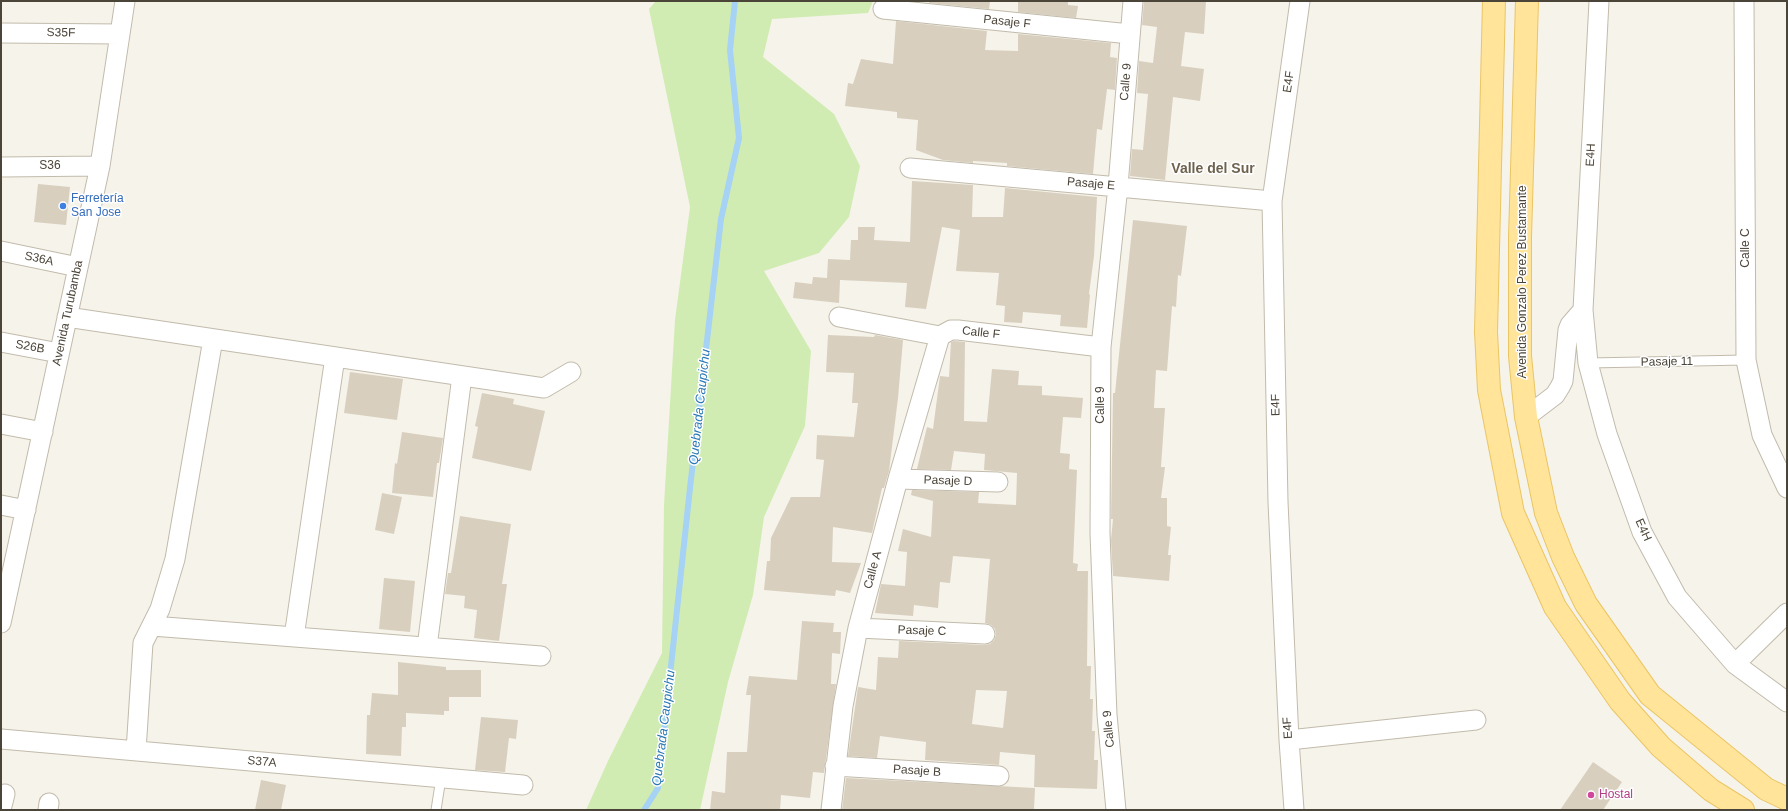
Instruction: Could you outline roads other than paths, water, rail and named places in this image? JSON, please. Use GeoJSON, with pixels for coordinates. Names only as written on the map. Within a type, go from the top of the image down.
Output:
{"type":"FeatureCollection","features":[{"type":"Feature","properties":{"kind":"main road"},"geometry":{"type":"LineString","coordinates":[[1494,1],[1486,332],[1489,390],[1513,513],[1555,606],[1620,701],[1661,747],[1711,790],[1743,810]]}},
{"type":"Feature","properties":{"kind":"main road","name":"Avenida Gonzalo Perez Bustamante"},"geometry":{"type":"LineString","coordinates":[[1528,1],[1520,237],[1520,356],[1526,417],[1546,513],[1563,557],[1586,604],[1650,695],[1766,789],[1787,799]]}},
{"type":"Feature","properties":{"kind":"street","name":"Avenida Turubamba"},"geometry":{"type":"LineString","coordinates":[[1,623],[4,595],[26,510],[100,166],[125,1]]}},
{"type":"Feature","properties":{"kind":"street","name":"Calle 9"},"geometry":{"type":"LineString","coordinates":[[1116,810],[1107,715],[1100,533],[1101,347],[1118,186],[1133,1]]}},
{"type":"Feature","properties":{"kind":"street","name":"E4F"},"geometry":{"type":"LineString","coordinates":[[1294,810],[1289,740],[1278,502],[1272,201],[1300,1]]}},
{"type":"Feature","properties":{"kind":"street","name":"E4H"},"geometry":{"type":"LineString","coordinates":[[1599,1],[1583,310],[1588,363],[1607,434],[1642,532],[1677,597],[1735,664],[1787,702]]}},
{"type":"Feature","properties":{"kind":"street","name":"Calle C"},"geometry":{"type":"LineString","coordinates":[[1744,1],[1746,360],[1762,435],[1787,488]]}},
{"type":"Feature","properties":{"kind":"street","name":"Pasaje F"},"geometry":{"type":"LineString","coordinates":[[883,9],[1130,34]]}},
{"type":"Feature","properties":{"kind":"street","name":"S35F"},"geometry":{"type":"LineString","coordinates":[[1,33],[120,34]]}},
{"type":"Feature","properties":{"kind":"street","name":"S36"},"geometry":{"type":"LineString","coordinates":[[1,167],[100,166]]}},
{"type":"Feature","properties":{"kind":"street","name":"Pasaje E"},"geometry":{"type":"LineString","coordinates":[[910,168],[1272,201]]}},
{"type":"Feature","properties":{"kind":"street","name":"S36A"},"geometry":{"type":"LineString","coordinates":[[1,251],[78,267]]}},
{"type":"Feature","properties":{"kind":"street"},"geometry":{"type":"LineString","coordinates":[[1526,417],[1555,395],[1560,388],[1563,381],[1568,330],[1570,325],[1583,310]]}},
{"type":"Feature","properties":{"kind":"street"},"geometry":{"type":"LineString","coordinates":[[67,317],[544,388],[571,372]]}},
{"type":"Feature","properties":{"kind":"street","name":"Calle F"},"geometry":{"type":"LineString","coordinates":[[839,317],[940,336],[951,330],[958,330],[1101,347]]}},
{"type":"Feature","properties":{"kind":"street","name":"Calle A"},"geometry":{"type":"LineString","coordinates":[[830,810],[843,706],[858,628],[898,479],[940,336]]}},
{"type":"Feature","properties":{"kind":"street"},"geometry":{"type":"LineString","coordinates":[[136,751],[144,644],[160,609],[175,559],[213,339]]}},
{"type":"Feature","properties":{"kind":"street","name":"S26B"},"geometry":{"type":"LineString","coordinates":[[1,342],[60,352]]}},
{"type":"Feature","properties":{"kind":"street"},"geometry":{"type":"LineString","coordinates":[[294,637],[335,357]]}},
{"type":"Feature","properties":{"kind":"street"},"geometry":{"type":"LineString","coordinates":[[427,647],[462,376]]}},
{"type":"Feature","properties":{"kind":"street"},"geometry":{"type":"LineString","coordinates":[[1,424],[43,432]]}},
{"type":"Feature","properties":{"kind":"street","name":"Pasaje D"},"geometry":{"type":"LineString","coordinates":[[898,479],[998,482]]}},
{"type":"Feature","properties":{"kind":"street"},"geometry":{"type":"LineString","coordinates":[[1,505],[26,510]]}},
{"type":"Feature","properties":{"kind":"street"},"geometry":{"type":"LineString","coordinates":[[1735,664],[1787,613]]}},
{"type":"Feature","properties":{"kind":"street"},"geometry":{"type":"LineString","coordinates":[[152,626],[541,656]]}},
{"type":"Feature","properties":{"kind":"street","name":"Pasaje C"},"geometry":{"type":"LineString","coordinates":[[858,628],[985,634]]}},
{"type":"Feature","properties":{"kind":"street"},"geometry":{"type":"LineString","coordinates":[[1289,740],[1476,720]]}},
{"type":"Feature","properties":{"kind":"street","name":"S37A"},"geometry":{"type":"LineString","coordinates":[[1,738],[523,785]]}},
{"type":"Feature","properties":{"kind":"street","name":"Pasaje B"},"geometry":{"type":"LineString","coordinates":[[835,766],[999,776]]}},
{"type":"Feature","properties":{"kind":"lane","name":"Pasaje 11"},"geometry":{"type":"LineString","coordinates":[[1588,363],[1746,360]]}},
{"type":"Feature","properties":{"kind":"lane"},"geometry":{"type":"LineString","coordinates":[[436,810],[441,778]]}},
{"type":"Feature","properties":{"kind":"waterway","name":"Quebrada Caupichu"},"geometry":{"type":"LineString","coordinates":[[644,810],[658,788],[690,488],[721,219],[739,138],[730,50],[735,1]]}},
{"type":"Feature","properties":{"kind":"place","name":"Ferretería San Jose"},"geometry":{"type":"Point","coordinates":[63,206]}},
{"type":"Feature","properties":{"kind":"place","name":"Hostal"},"geometry":{"type":"Point","coordinates":[1591,795]}},
{"type":"Feature","properties":{"kind":"district","name":"Valle del Sur"},"geometry":{"type":"Point","coordinates":[1213,169]}}]}
